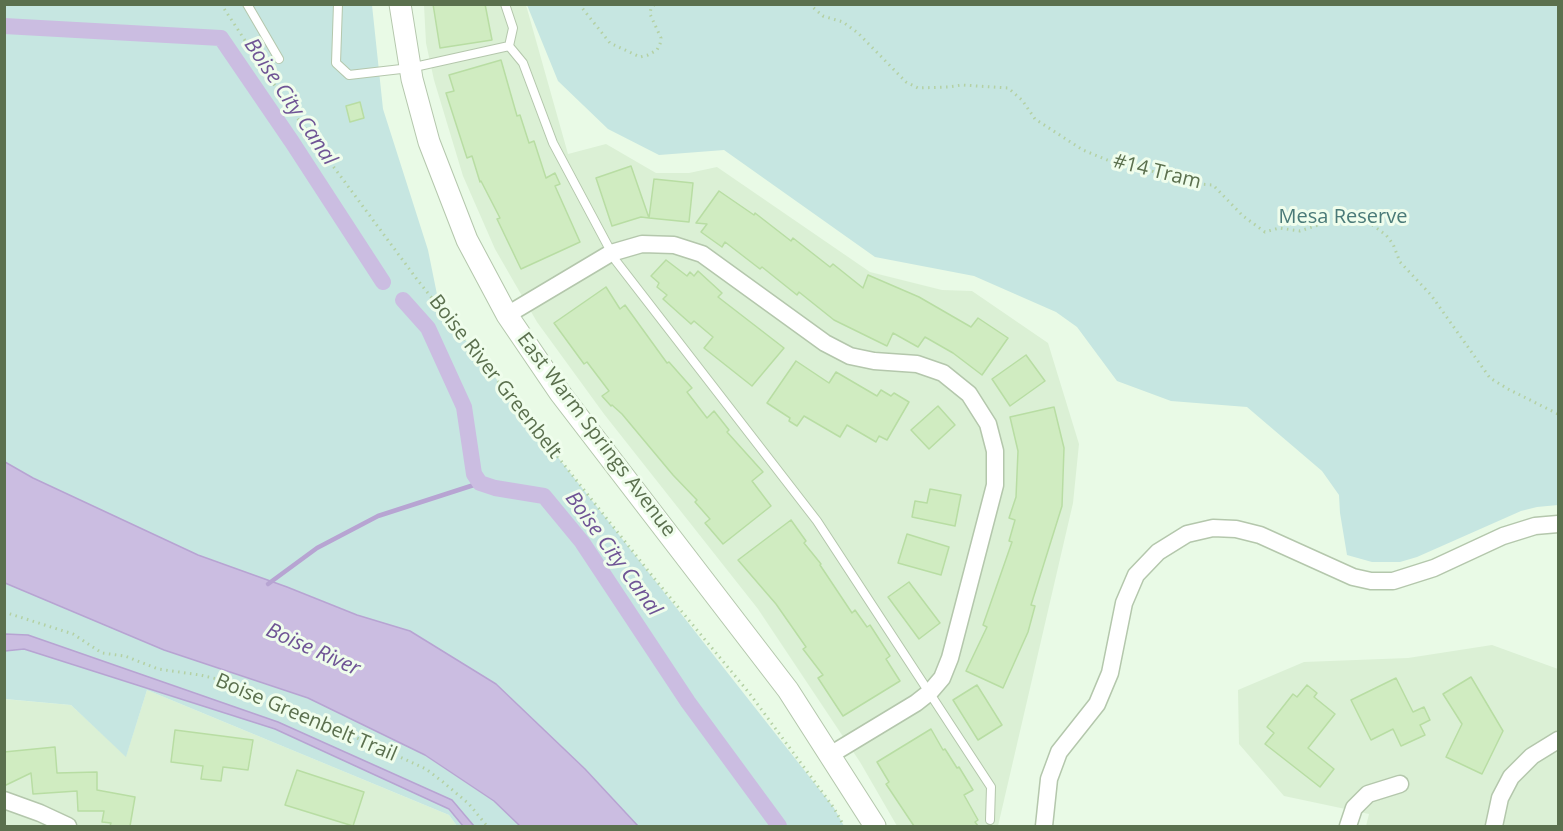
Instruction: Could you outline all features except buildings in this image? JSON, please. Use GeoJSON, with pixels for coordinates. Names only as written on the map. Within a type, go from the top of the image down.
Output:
{"type":"FeatureCollection","features":[{"type":"Feature","properties":{"kind":"street","name":"East Warm Springs Avenue"},"geometry":{"type":"LineString","coordinates":[[400,4],[410,68],[429,142],[467,240],[507,315],[560,393],[788,690],[875,826]]}},
{"type":"Feature","properties":{"kind":"street"},"geometry":{"type":"LineString","coordinates":[[507,315],[612,253],[642,244],[674,245],[702,254],[825,343],[850,356],[874,361],[917,364],[943,374],[969,394],[988,424],[995,452],[995,485],[950,658],[942,678],[930,692],[916,703],[830,755]]}},
{"type":"Feature","properties":{"kind":"street"},"geometry":{"type":"LineString","coordinates":[[1044,826],[1049,779],[1059,752],[1097,704],[1110,673],[1124,603],[1136,575],[1158,552],[1187,534],[1213,528],[1236,529],[1260,535],[1353,577],[1371,581],[1393,581],[1434,568],[1503,536],[1535,526],[1558,524]]}},
{"type":"Feature","properties":{"kind":"street"},"geometry":{"type":"LineString","coordinates":[[1494,826],[1500,798],[1511,777],[1532,756],[1558,740]]}},
{"type":"Feature","properties":{"kind":"street"},"geometry":{"type":"LineString","coordinates":[[1348,826],[1354,808],[1368,794],[1400,784]]}},
{"type":"Feature","properties":{"kind":"street"},"geometry":{"type":"LineString","coordinates":[[4,800],[68,826]]}},
{"type":"Feature","properties":{"kind":"lane"},"geometry":{"type":"LineString","coordinates":[[247,4],[279,59]]}},
{"type":"Feature","properties":{"kind":"lane"},"geometry":{"type":"LineString","coordinates":[[338,4],[336,63],[349,75],[410,68],[509,46]]}},
{"type":"Feature","properties":{"kind":"lane"},"geometry":{"type":"LineString","coordinates":[[505,4],[513,28],[509,46]]}},
{"type":"Feature","properties":{"kind":"lane"},"geometry":{"type":"LineString","coordinates":[[509,46],[523,63],[553,143],[616,261],[817,521],[991,787],[990,820]]}},
{"type":"Feature","properties":{"kind":"path","name":"Boise River Greenbelt"},"geometry":{"type":"LineString","coordinates":[[221,4],[286,104],[416,278],[654,578],[750,693],[834,808],[844,826]]}},
{"type":"Feature","properties":{"kind":"path"},"geometry":{"type":"LineString","coordinates":[[579,4],[610,43],[640,57],[657,50],[660,44],[661,38],[650,14],[655,4]]}},
{"type":"Feature","properties":{"kind":"path","name":"#14 Tram"},"geometry":{"type":"LineString","coordinates":[[809,4],[823,16],[843,22],[858,33],[906,82],[918,88],[962,85],[1008,88],[1022,100],[1035,119],[1083,150],[1117,164],[1129,163],[1185,183],[1213,185],[1243,216],[1265,232],[1279,228],[1300,231],[1342,218],[1363,218],[1386,235],[1393,244],[1400,262],[1431,295],[1490,378],[1558,414]]}},
{"type":"Feature","properties":{"kind":"path","name":"Boise Greenbelt Trail"},"geometry":{"type":"LineString","coordinates":[[4,612],[73,634],[102,653],[125,656],[158,669],[230,682],[389,752],[426,769],[469,804],[488,826]]}},
{"type":"Feature","properties":{"kind":"shaded area"},"geometry":{"type":"Polygon","coordinates":[[[424,5],[526,5],[568,154],[606,144],[656,173],[689,173],[717,167],[870,272],[942,290],[972,291],[1048,343],[1079,444],[1073,503],[998,826],[897,826],[860,762],[758,609],[604,414],[537,322],[495,249],[463,176],[434,80],[426,43],[424,5]]]}},
{"type":"Feature","properties":{"kind":"shaded area"},"geometry":{"type":"Polygon","coordinates":[[[1492,645],[1558,669],[1558,826],[1366,826],[1369,814],[1284,796],[1239,744],[1238,690],[1304,662],[1408,658],[1492,645]]]}},
{"type":"Feature","properties":{"kind":"shaded area"},"geometry":{"type":"Polygon","coordinates":[[[147,690],[449,815],[457,826],[5,826],[4,699],[71,705],[126,756],[147,690]]]}},
{"type":"Feature","properties":{"kind":"green space"},"geometry":{"type":"Polygon","coordinates":[[[4,5],[372,5],[383,109],[428,250],[442,319],[445,314],[834,808],[844,826],[638,826],[585,769],[496,684],[410,631],[357,615],[198,555],[33,478],[5,462],[4,5]]]}},
{"type":"Feature","properties":{"kind":"green space","name":"Mesa Reserve"},"geometry":{"type":"Polygon","coordinates":[[[527,5],[1558,5],[1558,505],[1521,511],[1417,557],[1400,562],[1372,562],[1347,555],[1339,495],[1322,471],[1247,407],[1171,401],[1117,381],[1077,327],[1056,312],[974,276],[875,257],[724,150],[659,155],[608,129],[558,81],[527,5]]]}},
{"type":"Feature","properties":{"kind":"green space"},"geometry":{"type":"Polygon","coordinates":[[[5,583],[164,650],[308,698],[425,755],[494,801],[520,826],[474,826],[452,800],[278,722],[28,635],[5,634],[5,583]]]}},
{"type":"Feature","properties":{"kind":"green space"},"geometry":{"type":"Polygon","coordinates":[[[24,649],[275,729],[449,809],[463,826],[457,826],[449,815],[147,690],[126,757],[71,705],[5,699],[5,651],[24,649]]]}},
{"type":"Feature","properties":{"kind":"water","name":"Boise River"},"geometry":{"type":"Polygon","coordinates":[[[5,462],[33,478],[198,555],[357,615],[410,631],[496,684],[585,769],[638,826],[520,826],[494,801],[425,755],[308,698],[164,650],[5,583],[5,462]]]}},
{"type":"Feature","properties":{"kind":"water"},"geometry":{"type":"Polygon","coordinates":[[[5,634],[28,635],[278,722],[452,800],[474,826],[463,826],[449,809],[275,729],[24,649],[5,651],[5,634]]]}},
{"type":"Feature","properties":{"kind":"waterway","name":"Boise City Canal"},"geometry":{"type":"LineString","coordinates":[[4,26],[221,38],[383,282]]}},
{"type":"Feature","properties":{"kind":"waterway","name":"Boise City Canal"},"geometry":{"type":"LineString","coordinates":[[403,300],[428,328],[464,407],[474,474],[480,483],[495,488],[544,496],[582,542],[688,702],[779,826]]}},
{"type":"Feature","properties":{"kind":"waterway"},"geometry":{"type":"LineString","coordinates":[[268,584],[317,548],[378,516],[480,483]]}}]}
